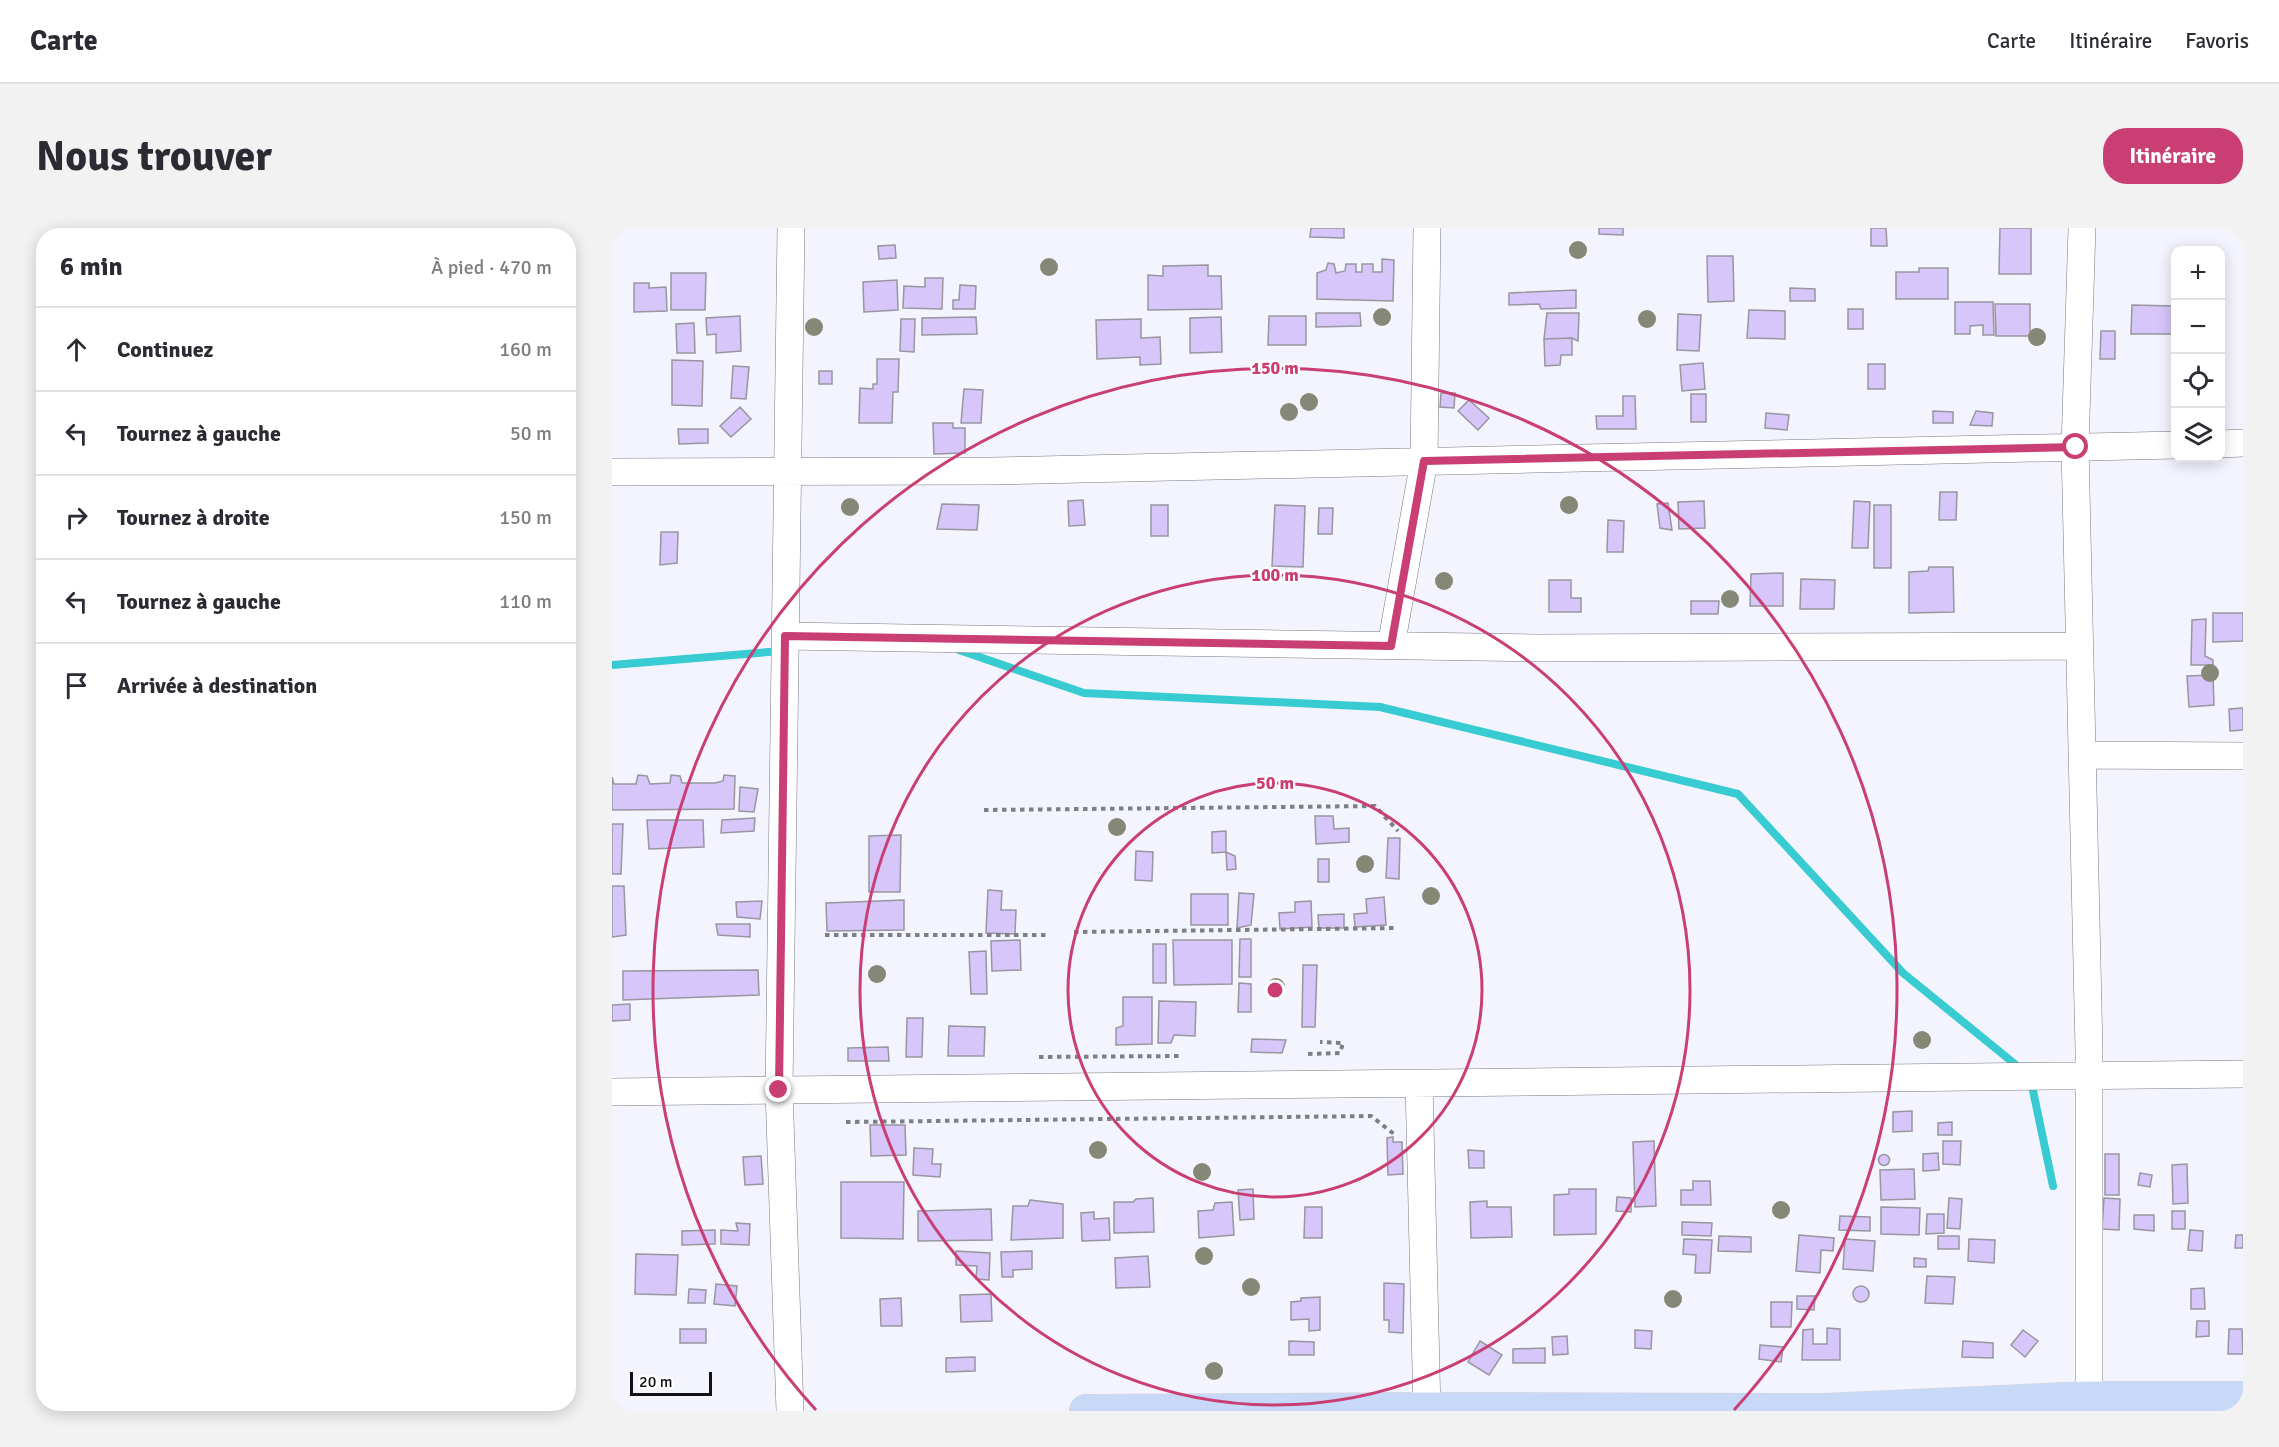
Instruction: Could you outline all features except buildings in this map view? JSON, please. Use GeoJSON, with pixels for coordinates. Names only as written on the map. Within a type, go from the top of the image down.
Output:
{"type":"FeatureCollection","features":[{"type":"Feature","properties":{"kind":"main road"},"geometry":{"type":"LineString","coordinates":[[1086,1411],[1825,1410],[2089,1405],[2243,1398]]}},
{"type":"Feature","properties":{"kind":"street"},"geometry":{"type":"LineString","coordinates":[[790,1411],[779,1090],[791,228]]}},
{"type":"Feature","properties":{"kind":"street"},"geometry":{"type":"LineString","coordinates":[[1391,646],[1424,461],[1427,228]]}},
{"type":"Feature","properties":{"kind":"street"},"geometry":{"type":"LineString","coordinates":[[2082,228],[2076,447],[2089,1075],[2089,1405]]}},
{"type":"Feature","properties":{"kind":"street"},"geometry":{"type":"LineString","coordinates":[[2225,444],[2243,443]]}},
{"type":"Feature","properties":{"kind":"street"},"geometry":{"type":"LineString","coordinates":[[612,472],[991,471],[2171,445]]}},
{"type":"Feature","properties":{"kind":"street"},"geometry":{"type":"LineString","coordinates":[[785,636],[1537,648],[2080,646]]}},
{"type":"Feature","properties":{"kind":"street"},"geometry":{"type":"LineString","coordinates":[[2082,755],[2243,756]]}},
{"type":"Feature","properties":{"kind":"street"},"geometry":{"type":"LineString","coordinates":[[612,1092],[2243,1074]]}},
{"type":"Feature","properties":{"kind":"street"},"geometry":{"type":"LineString","coordinates":[[1419,1083],[1427,1410]]}},
{"type":"Feature","properties":{"kind":"path"},"geometry":{"type":"LineString","coordinates":[[984,810],[1375,806],[1398,831]]}},
{"type":"Feature","properties":{"kind":"path"},"geometry":{"type":"LineString","coordinates":[[1074,932],[1397,928]]}},
{"type":"Feature","properties":{"kind":"path"},"geometry":{"type":"LineString","coordinates":[[825,935],[1046,935]]}},
{"type":"Feature","properties":{"kind":"path"},"geometry":{"type":"LineString","coordinates":[[1306,1054],[1341,1053],[1343,1043],[1320,1042]]}},
{"type":"Feature","properties":{"kind":"path"},"geometry":{"type":"LineString","coordinates":[[846,1122],[1371,1116],[1395,1134]]}},
{"type":"Feature","properties":{"kind":"waterway"},"geometry":{"type":"LineString","coordinates":[[959,650],[1084,693],[1380,707],[1738,794],[1903,973],[2021,1069]]}},
{"type":"Feature","properties":{"kind":"waterway"},"geometry":{"type":"LineString","coordinates":[[612,665],[781,651]]}},
{"type":"Feature","properties":{"kind":"waterway"},"geometry":{"type":"LineString","coordinates":[[2031,1081],[2053,1186]]}},
{"type":"Feature","properties":{"kind":"route"},"geometry":{"type":"LineString","coordinates":[[779,1090],[785,636],[1391,646],[1424,461],[2076,447]]}}]}
